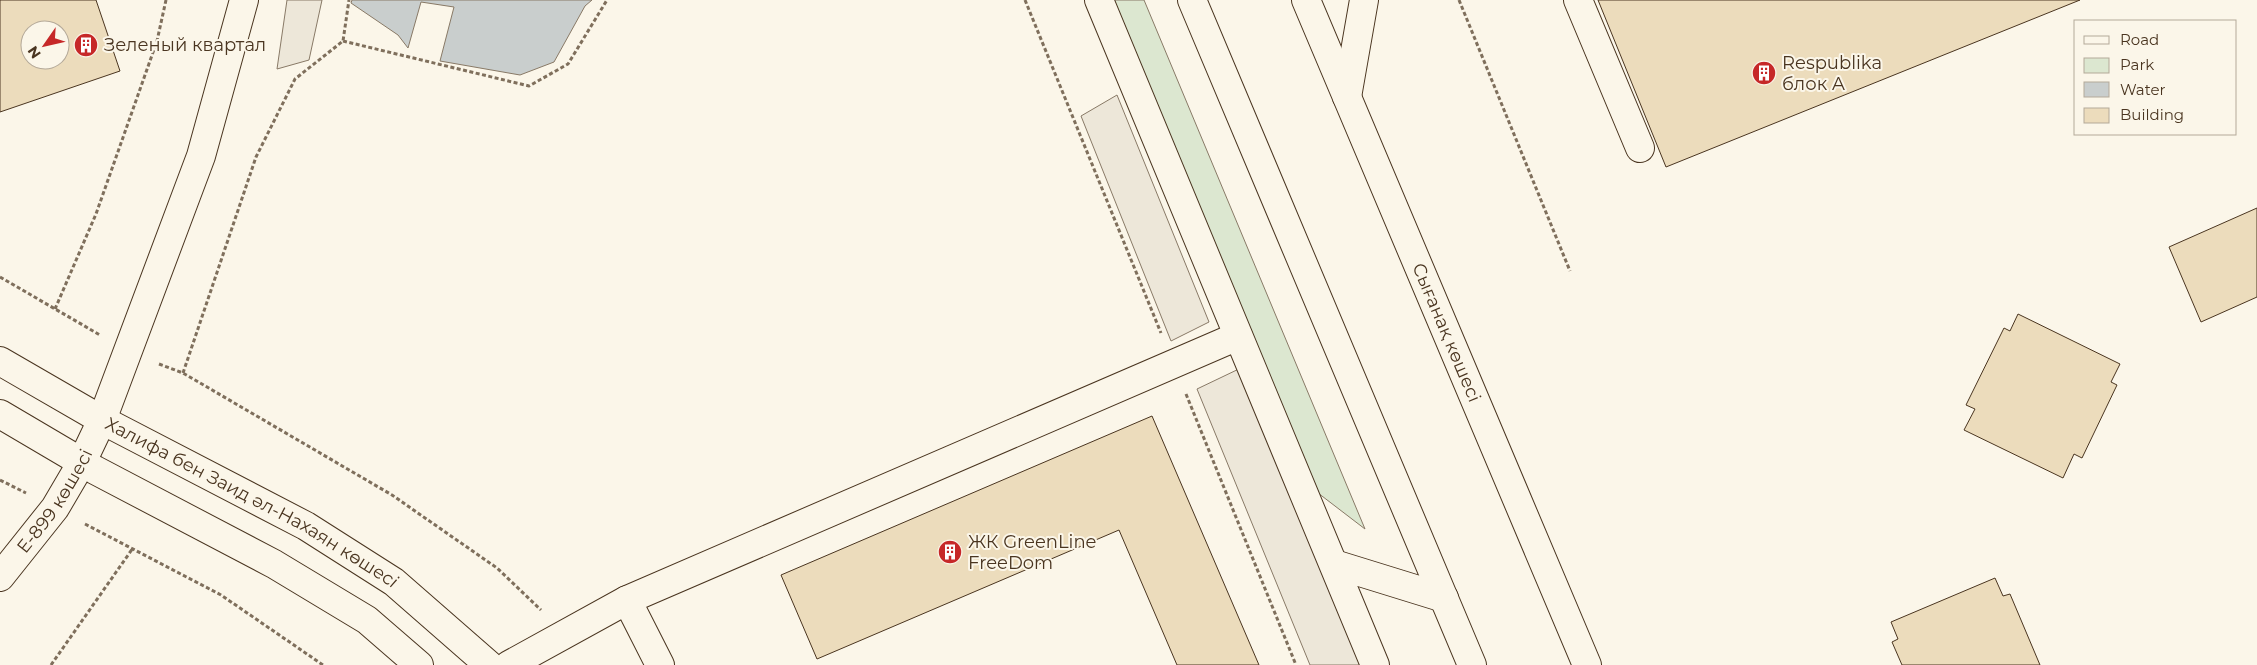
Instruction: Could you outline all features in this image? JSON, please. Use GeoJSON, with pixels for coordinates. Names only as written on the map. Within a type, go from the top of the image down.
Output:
{"type":"FeatureCollection","features":[{"type":"Feature","properties":{"kind":"street","name":"Е-899 көшесі"},"geometry":{"type":"LineString","coordinates":[[0,577],[55,508],[82,462],[102,420],[126,350],[201,156],[244,0]]}},
{"type":"Feature","properties":{"kind":"street"},"geometry":{"type":"LineString","coordinates":[[1099,0],[1375,665]]}},
{"type":"Feature","properties":{"kind":"street"},"geometry":{"type":"LineString","coordinates":[[1192,0],[1472,665]]}},
{"type":"Feature","properties":{"kind":"street","name":"Сығанақ көшесі"},"geometry":{"type":"LineString","coordinates":[[1306,0],[1586,665]]}},
{"type":"Feature","properties":{"kind":"street"},"geometry":{"type":"LineString","coordinates":[[1347,97],[1364,0]]}},
{"type":"Feature","properties":{"kind":"street"},"geometry":{"type":"LineString","coordinates":[[1578,0],[1640,148]]}},
{"type":"Feature","properties":{"kind":"street"},"geometry":{"type":"LineString","coordinates":[[509,665],[627,600],[1238,336]]}},
{"type":"Feature","properties":{"kind":"street","name":"Халифа бен Заид әл-Нахаян көшесі"},"geometry":{"type":"LineString","coordinates":[[0,361],[102,420],[306,526],[394,582],[489,665]]}},
{"type":"Feature","properties":{"kind":"street"},"geometry":{"type":"LineString","coordinates":[[0,414],[82,462],[274,564],[333,599],[367,620],[419,665]]}},
{"type":"Feature","properties":{"kind":"street"},"geometry":{"type":"LineString","coordinates":[[1334,564],[1444,598]]}},
{"type":"Feature","properties":{"kind":"street"},"geometry":{"type":"LineString","coordinates":[[627,600],[660,665]]}},
{"type":"Feature","properties":{"kind":"path"},"geometry":{"type":"LineString","coordinates":[[55,309],[96,214],[157,41],[166,0]]}},
{"type":"Feature","properties":{"kind":"path"},"geometry":{"type":"LineString","coordinates":[[184,373],[256,157],[295,79],[343,41],[349,0]]}},
{"type":"Feature","properties":{"kind":"path"},"geometry":{"type":"LineString","coordinates":[[343,41],[530,86],[568,64],[607,0]]}},
{"type":"Feature","properties":{"kind":"path"},"geometry":{"type":"LineString","coordinates":[[1459,0],[1570,271]]}},
{"type":"Feature","properties":{"kind":"path"},"geometry":{"type":"LineString","coordinates":[[0,277],[126,350],[184,373],[392,496],[497,568],[566,633]]}},
{"type":"Feature","properties":{"kind":"path"},"geometry":{"type":"LineString","coordinates":[[0,480],[221,595],[323,665]]}},
{"type":"Feature","properties":{"kind":"path"},"geometry":{"type":"LineString","coordinates":[[51,665],[132,548]]}},
{"type":"Feature","properties":{"kind":"green space"},"geometry":{"type":"Polygon","coordinates":[[[1114,0],[1144,0],[1365,529],[1318,493],[1114,0]]]}},
{"type":"Feature","properties":{"kind":"shaded area"},"geometry":{"type":"Polygon","coordinates":[[[287,0],[322,0],[309,60],[277,69],[287,0]]]}},
{"type":"Feature","properties":{"kind":"shaded area"},"geometry":{"type":"Polygon","coordinates":[[[1117,95],[1209,322],[1171,341],[1081,116],[1117,95]]]}},
{"type":"Feature","properties":{"kind":"shaded area"},"geometry":{"type":"Polygon","coordinates":[[[1243,367],[1366,665],[1310,665],[1197,389],[1243,367]]]}},
{"type":"Feature","properties":{"kind":"water"},"geometry":{"type":"Polygon","coordinates":[[[352,0],[592,0],[585,6],[554,62],[520,75],[440,61],[454,7],[421,2],[408,48],[398,35],[351,3],[352,0]]]}},
{"type":"Feature","properties":{"kind":"building","name":"Зеленый квартал"},"geometry":{"type":"Polygon","coordinates":[[[0,0],[96,0],[120,71],[0,112],[0,0]]]}},
{"type":"Feature","properties":{"kind":"building","name":"Respublika блок А"},"geometry":{"type":"Polygon","coordinates":[[[1598,0],[2080,0],[1666,167],[1598,0]]]}},
{"type":"Feature","properties":{"kind":"building"},"geometry":{"type":"Polygon","coordinates":[[[2257,208],[2257,297],[2201,322],[2169,247],[2257,208]]]}},
{"type":"Feature","properties":{"kind":"building"},"geometry":{"type":"Polygon","coordinates":[[[2018,314],[2120,364],[2111,382],[2117,385],[2082,458],[2074,454],[2063,478],[1964,430],[1975,409],[1966,405],[2004,328],[2010,331],[2018,314]]]}},
{"type":"Feature","properties":{"kind":"building","name":"ЖК GreenLine FreeDom"},"geometry":{"type":"Polygon","coordinates":[[[1152,416],[1259,665],[1177,665],[1119,530],[817,659],[781,575],[1152,416]]]}},
{"type":"Feature","properties":{"kind":"building"},"geometry":{"type":"Polygon","coordinates":[[[1995,578],[2003,596],[2010,594],[2040,665],[1902,665],[1892,642],[1898,639],[1891,622],[1995,578]]]}},
{"type":"Feature","properties":{"kind":"place","name":"Зеленый квартал"},"geometry":{"type":"Point","coordinates":[86,45]}},
{"type":"Feature","properties":{"kind":"place","name":"Respublika блок А"},"geometry":{"type":"Point","coordinates":[1764,73]}},
{"type":"Feature","properties":{"kind":"place","name":"ЖК GreenLine FreeDom"},"geometry":{"type":"Point","coordinates":[950,552]}}]}
